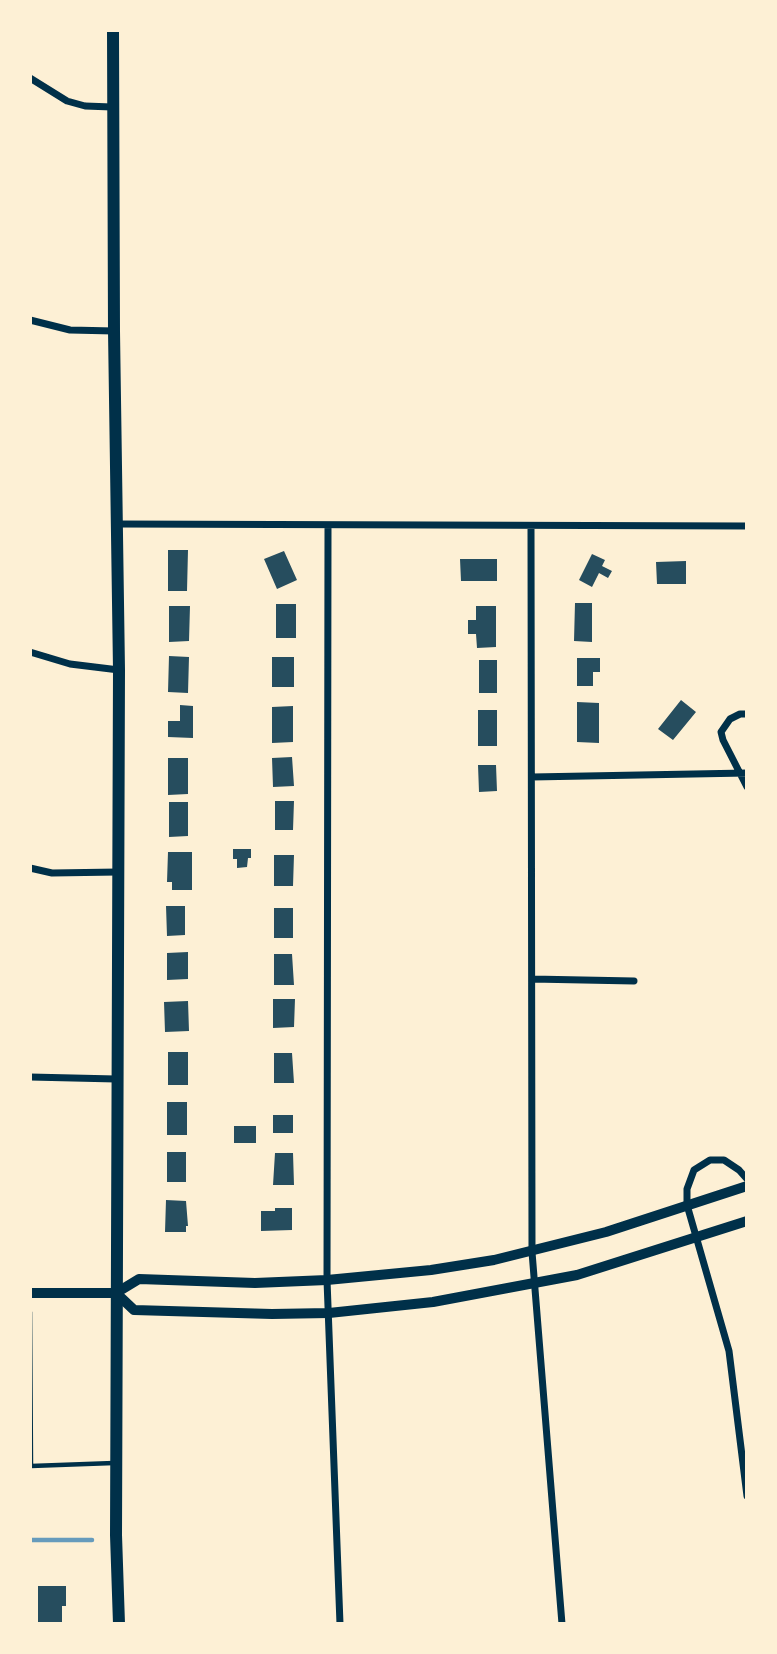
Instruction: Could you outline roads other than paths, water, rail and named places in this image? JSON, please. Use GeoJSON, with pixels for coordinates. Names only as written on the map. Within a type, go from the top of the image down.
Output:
{"type":"FeatureCollection","features":[{"type":"Feature","properties":{"kind":"main road"},"geometry":{"type":"LineString","coordinates":[[113,30],[119,670],[116,1462],[120,1624]]}},
{"type":"Feature","properties":{"kind":"street"},"geometry":{"type":"LineString","coordinates":[[30,78],[67,101],[85,106],[112,107]]}},
{"type":"Feature","properties":{"kind":"street"},"geometry":{"type":"LineString","coordinates":[[30,320],[71,330],[114,331]]}},
{"type":"Feature","properties":{"kind":"street"},"geometry":{"type":"LineString","coordinates":[[117,524],[747,526]]}},
{"type":"Feature","properties":{"kind":"street"},"geometry":{"type":"LineString","coordinates":[[328,525],[327,1280],[340,1624]]}},
{"type":"Feature","properties":{"kind":"street"},"geometry":{"type":"LineString","coordinates":[[531,526],[532,1252],[562,1624]]}},
{"type":"Feature","properties":{"kind":"street"},"geometry":{"type":"LineString","coordinates":[[30,652],[69,664],[119,670]]}},
{"type":"Feature","properties":{"kind":"street"},"geometry":{"type":"LineString","coordinates":[[747,714],[730,719],[722,732],[723,740],[744,774],[747,787]]}},
{"type":"Feature","properties":{"kind":"street"},"geometry":{"type":"LineString","coordinates":[[532,777],[744,774]]}},
{"type":"Feature","properties":{"kind":"street"},"geometry":{"type":"LineString","coordinates":[[30,868],[52,873],[118,872]]}},
{"type":"Feature","properties":{"kind":"street"},"geometry":{"type":"LineString","coordinates":[[533,979],[634,981]]}},
{"type":"Feature","properties":{"kind":"street"},"geometry":{"type":"LineString","coordinates":[[30,1077],[116,1079]]}},
{"type":"Feature","properties":{"kind":"street"},"geometry":{"type":"LineString","coordinates":[[747,1179],[724,1160],[710,1160],[694,1170],[687,1189],[687,1205],[729,1351],[747,1496]]}},
{"type":"Feature","properties":{"kind":"street"},"geometry":{"type":"LineString","coordinates":[[30,1293],[116,1293],[139,1279],[255,1283],[327,1280],[431,1270],[532,1252],[606,1232],[747,1186]]}},
{"type":"Feature","properties":{"kind":"street"},"geometry":{"type":"LineString","coordinates":[[116,1293],[134,1310],[272,1314],[329,1313],[433,1302],[577,1275],[747,1221]]}},
{"type":"Feature","properties":{"kind":"lane"},"geometry":{"type":"LineString","coordinates":[[30,1312],[31,1466],[116,1462]]}},
{"type":"Feature","properties":{"kind":"waterway"},"geometry":{"type":"LineString","coordinates":[[30,1540],[92,1540]]}}]}
